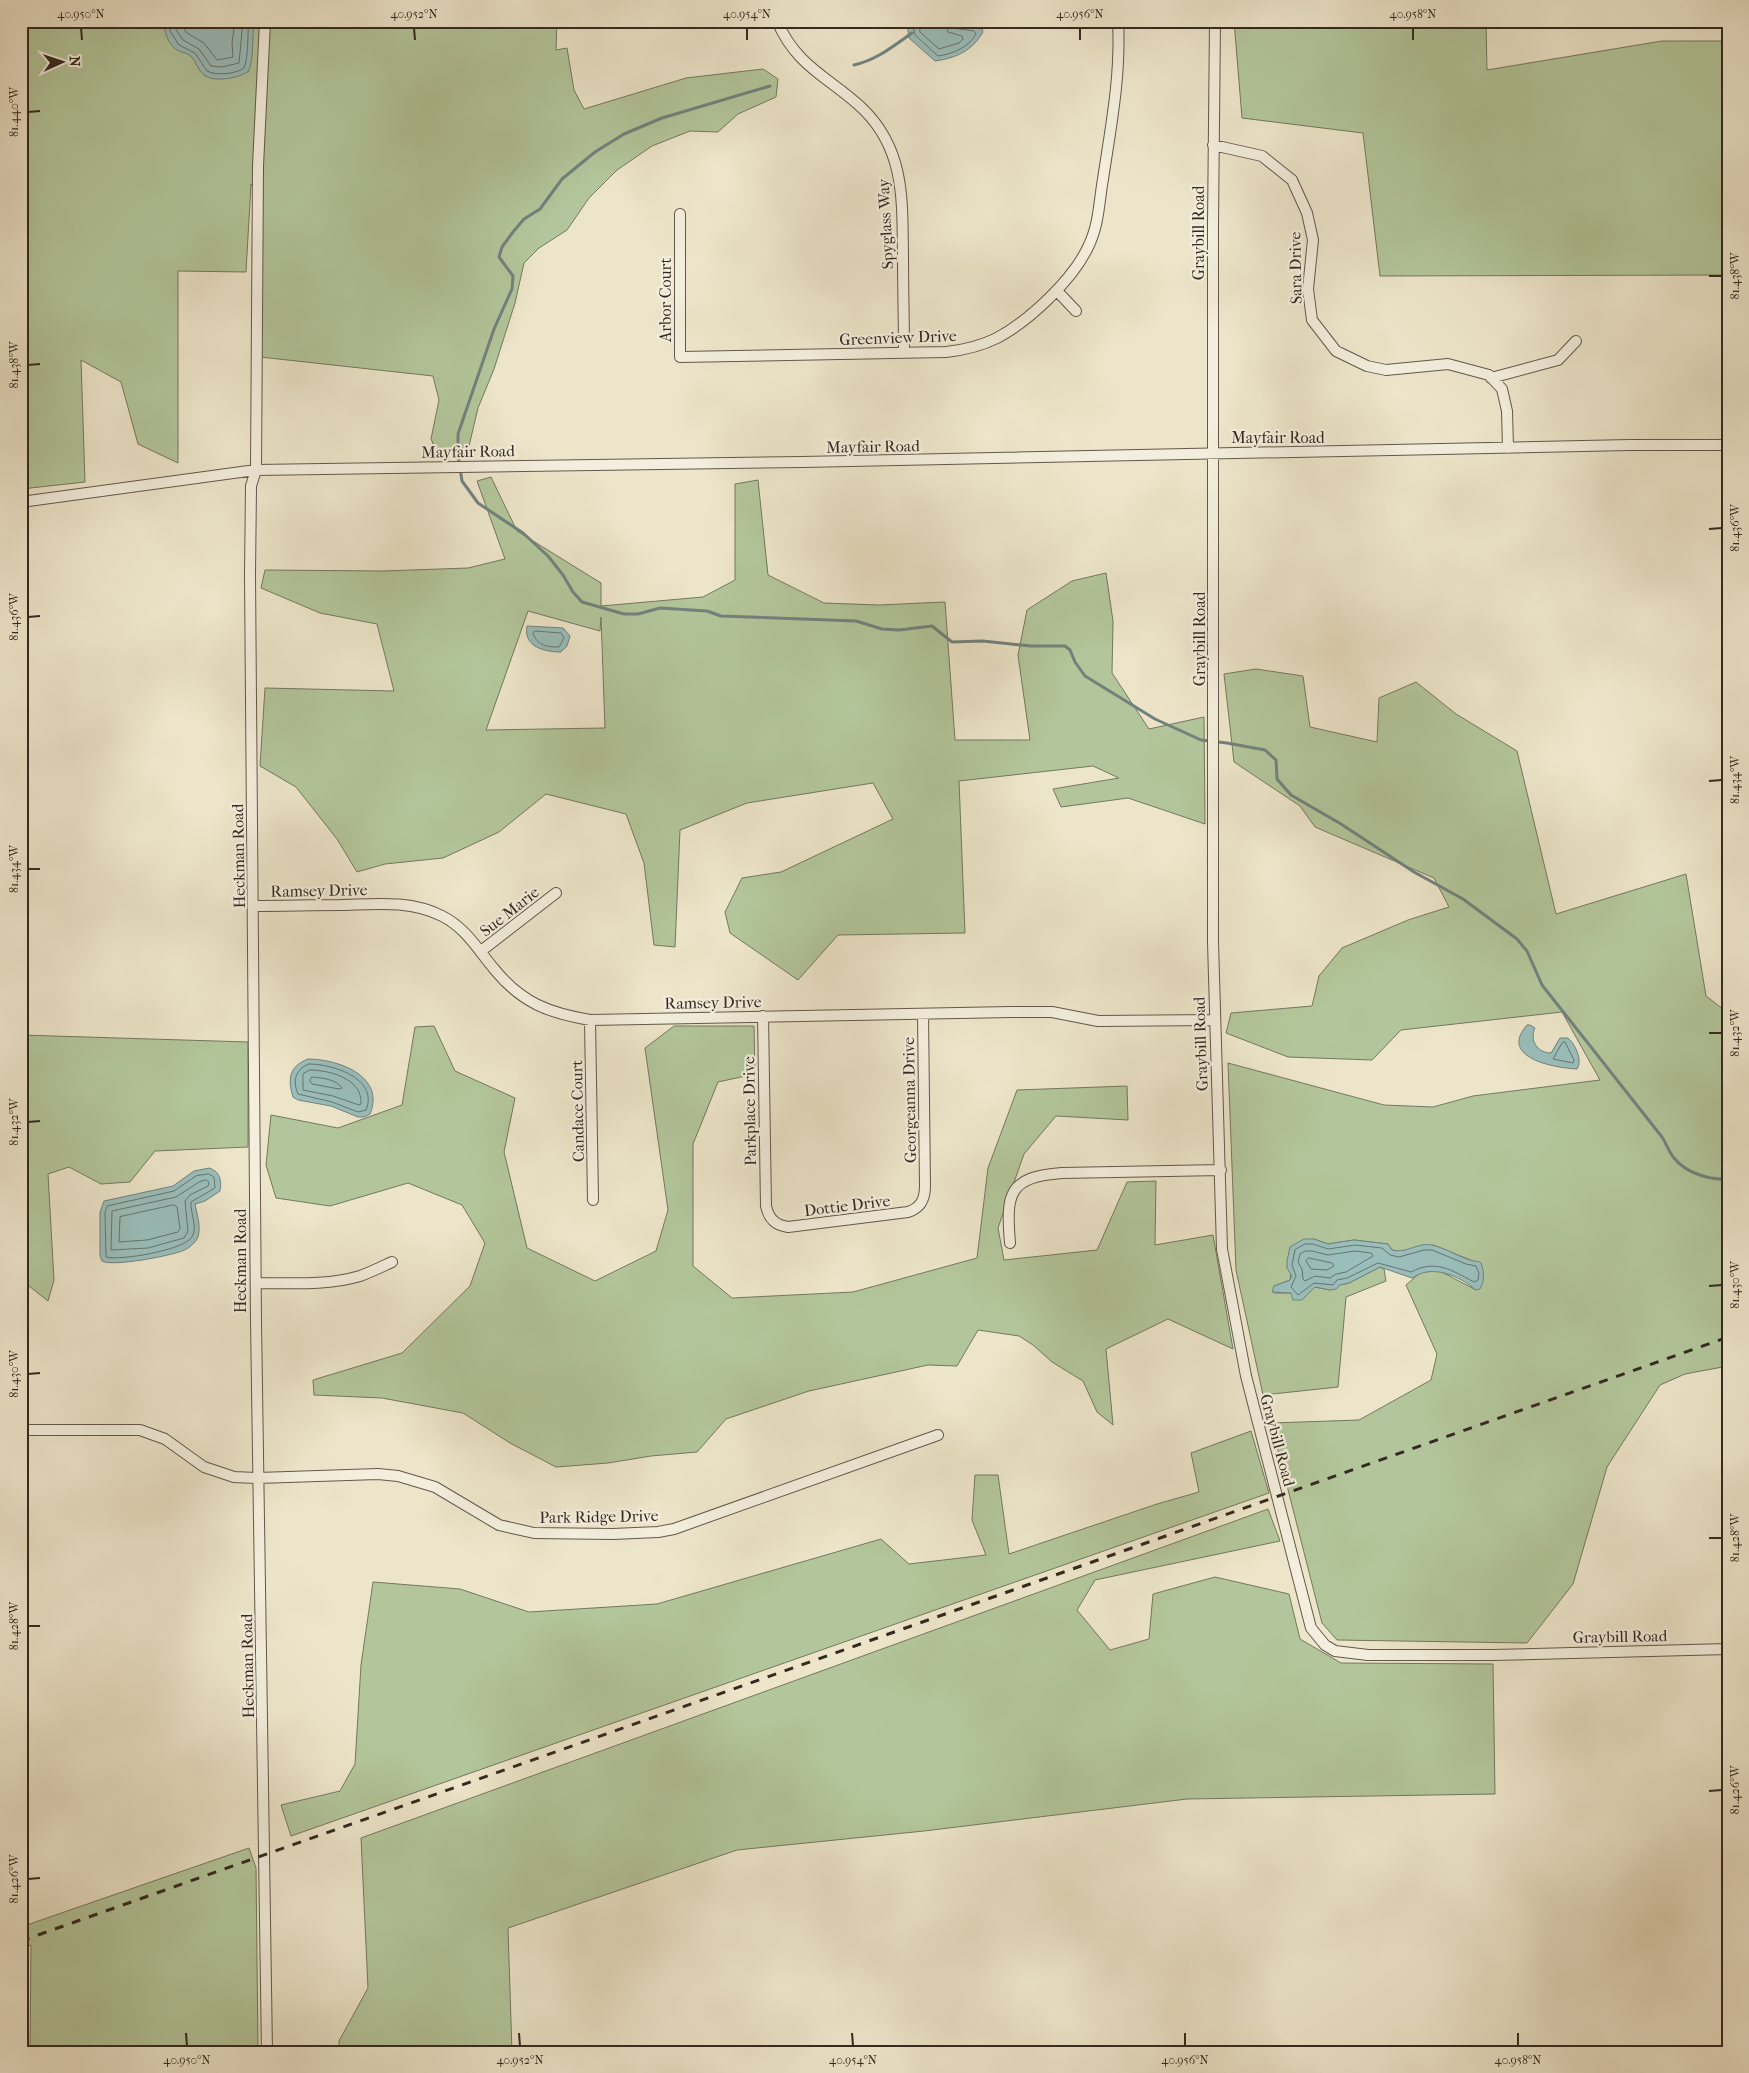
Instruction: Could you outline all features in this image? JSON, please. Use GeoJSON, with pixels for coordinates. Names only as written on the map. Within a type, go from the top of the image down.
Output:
{"type":"FeatureCollection","features":[{"type":"Feature","properties":{"kind":"street","name":"Heckman Road"},"geometry":{"type":"LineString","coordinates":[[265,21],[258,166],[256,470],[251,486],[250,565],[258,1478],[267,2052]]}},
{"type":"Feature","properties":{"kind":"street","name":"Spyglass Way"},"geometry":{"type":"LineString","coordinates":[[777,21],[790,44],[801,58],[815,72],[866,112],[876,125],[893,156],[902,192],[904,352]]}},
{"type":"Feature","properties":{"kind":"street","name":"Greenview Drive"},"geometry":{"type":"LineString","coordinates":[[739,356],[946,352],[981,345],[1011,329],[1057,291],[1079,264],[1095,228],[1114,110],[1118,72],[1118,21]]}},
{"type":"Feature","properties":{"kind":"street","name":"Graybill Road"},"geometry":{"type":"LineString","coordinates":[[1215,21],[1212,453],[1214,1020],[1221,1170],[1222,1249],[1244,1367],[1311,1628],[1317,1638],[1335,1651],[1368,1656],[1728,1649]]}},
{"type":"Feature","properties":{"kind":"street","name":"Sara Drive"},"geometry":{"type":"LineString","coordinates":[[1214,145],[1262,156],[1292,180],[1307,213],[1313,240],[1308,289],[1312,320],[1336,351],[1367,366],[1386,370],[1448,364],[1489,375],[1492,378]]}},
{"type":"Feature","properties":{"kind":"street","name":"Arbor Court"},"geometry":{"type":"LineString","coordinates":[[680,214],[680,357],[739,356]]}},
{"type":"Feature","properties":{"kind":"street"},"geometry":{"type":"LineString","coordinates":[[1057,291],[1076,311]]}},
{"type":"Feature","properties":{"kind":"street"},"geometry":{"type":"LineString","coordinates":[[1508,448],[1507,411],[1502,389],[1492,378],[1558,360],[1576,342]]}},
{"type":"Feature","properties":{"kind":"street","name":"Mayfair Road"},"geometry":{"type":"LineString","coordinates":[[21,502],[256,470],[802,462],[1728,444]]}},
{"type":"Feature","properties":{"kind":"street","name":"Sue Marie"},"geometry":{"type":"LineString","coordinates":[[481,951],[556,893]]}},
{"type":"Feature","properties":{"kind":"street","name":"Ramsey Drive"},"geometry":{"type":"LineString","coordinates":[[253,906],[408,905],[425,909],[450,920],[470,937],[501,977],[526,999],[560,1014],[590,1020],[1052,1012],[1098,1022],[1214,1020]]}},
{"type":"Feature","properties":{"kind":"street","name":"Georgeanna Drive"},"geometry":{"type":"LineString","coordinates":[[923,1014],[925,1186]]}},
{"type":"Feature","properties":{"kind":"street","name":"Parkplace Drive"},"geometry":{"type":"LineString","coordinates":[[763,1016],[766,1206]]}},
{"type":"Feature","properties":{"kind":"street","name":"Candace Court"},"geometry":{"type":"LineString","coordinates":[[590,1020],[593,1200]]}},
{"type":"Feature","properties":{"kind":"street"},"geometry":{"type":"LineString","coordinates":[[1010,1243],[1008,1222],[1010,1199],[1013,1191],[1024,1180],[1044,1174],[1062,1173],[1221,1170]]}},
{"type":"Feature","properties":{"kind":"street","name":"Dottie Drive"},"geometry":{"type":"LineString","coordinates":[[766,1206],[768,1215],[773,1221],[788,1227],[797,1226],[912,1211],[923,1202],[925,1186]]}},
{"type":"Feature","properties":{"kind":"street"},"geometry":{"type":"LineString","coordinates":[[256,1283],[340,1280],[360,1276],[392,1262]]}},
{"type":"Feature","properties":{"kind":"street","name":"Park Ridge Drive"},"geometry":{"type":"LineString","coordinates":[[21,1430],[140,1430],[165,1439],[204,1467],[234,1477],[378,1474],[398,1476],[435,1488],[484,1518],[518,1530],[547,1534],[658,1532],[683,1526],[938,1435]]}},
{"type":"Feature","properties":{"kind":"green space"},"geometry":{"type":"Polygon","coordinates":[[[21,21],[557,21],[556,50],[567,48],[574,90],[584,109],[686,78],[763,69],[778,79],[776,97],[738,114],[718,132],[690,131],[652,146],[617,170],[589,198],[567,230],[539,248],[524,263],[515,303],[494,369],[478,408],[469,446],[439,457],[431,439],[439,400],[433,376],[260,357],[262,200],[251,184],[246,272],[178,271],[178,463],[138,444],[121,382],[81,360],[85,482],[21,489],[21,21]]]}},
{"type":"Feature","properties":{"kind":"green space"},"geometry":{"type":"Polygon","coordinates":[[[1234,21],[1486,21],[1487,70],[1662,41],[1728,41],[1728,275],[1380,276],[1363,133],[1242,118],[1234,21]]]}},
{"type":"Feature","properties":{"kind":"green space"},"geometry":{"type":"Polygon","coordinates":[[[491,477],[517,531],[601,583],[601,606],[703,597],[735,580],[735,484],[758,480],[768,575],[824,603],[879,605],[945,602],[955,740],[1030,740],[1018,655],[1027,610],[1072,581],[1106,573],[1113,621],[1112,673],[1149,729],[1204,717],[1205,824],[1128,798],[1061,807],[1053,789],[1119,778],[1093,766],[959,781],[965,933],[838,935],[798,980],[730,933],[725,912],[742,878],[781,872],[893,819],[873,783],[747,803],[680,830],[675,947],[654,945],[644,863],[626,814],[546,794],[499,832],[443,858],[385,864],[357,872],[337,839],[296,787],[260,766],[265,688],[394,691],[377,624],[320,613],[261,588],[265,570],[383,571],[468,568],[505,559],[477,481],[491,477]],[[528,611],[486,730],[605,728],[601,617],[600,631],[528,611]]]}},
{"type":"Feature","properties":{"kind":"green space"},"geometry":{"type":"Polygon","coordinates":[[[1256,669],[1303,676],[1310,727],[1377,742],[1379,698],[1416,682],[1456,714],[1517,751],[1556,914],[1686,874],[1706,996],[1728,1013],[1728,1366],[1685,1374],[1660,1385],[1607,1467],[1573,1584],[1527,1643],[1337,1640],[1322,1623],[1271,1423],[1359,1420],[1431,1380],[1437,1354],[1406,1285],[1421,1272],[1438,1270],[1476,1290],[1473,1261],[1433,1245],[1399,1252],[1392,1250],[1388,1244],[1354,1240],[1328,1244],[1314,1239],[1291,1272],[1290,1280],[1274,1286],[1274,1293],[1291,1293],[1315,1287],[1330,1290],[1339,1285],[1349,1283],[1380,1267],[1384,1269],[1386,1281],[1346,1297],[1338,1387],[1263,1395],[1236,1270],[1228,1063],[1384,1105],[1433,1107],[1473,1096],[1600,1080],[1562,1012],[1401,1030],[1372,1060],[1288,1057],[1226,1033],[1231,1013],[1312,1006],[1319,976],[1342,948],[1408,920],[1449,907],[1434,878],[1315,827],[1300,806],[1234,762],[1224,674],[1256,669]]]}},
{"type":"Feature","properties":{"kind":"green space"},"geometry":{"type":"Polygon","coordinates":[[[434,1026],[455,1071],[515,1098],[504,1152],[527,1248],[595,1281],[656,1251],[668,1210],[645,1048],[674,1026],[754,1026],[755,1074],[718,1082],[693,1144],[693,1266],[732,1298],[853,1292],[977,1258],[988,1168],[1017,1090],[1127,1086],[1128,1120],[1056,1116],[1024,1154],[998,1228],[1004,1260],[1097,1250],[1127,1182],[1156,1181],[1155,1245],[1213,1235],[1233,1349],[1168,1319],[1106,1349],[1113,1425],[1097,1412],[1083,1381],[1052,1362],[1033,1345],[1019,1336],[978,1330],[957,1366],[928,1365],[809,1391],[726,1419],[697,1452],[651,1456],[608,1463],[556,1467],[510,1443],[463,1413],[382,1398],[314,1395],[313,1380],[402,1353],[470,1286],[485,1243],[462,1205],[408,1183],[330,1206],[276,1198],[266,1165],[271,1115],[338,1128],[402,1105],[415,1027],[434,1026]]]}},
{"type":"Feature","properties":{"kind":"green space"},"geometry":{"type":"Polygon","coordinates":[[[21,1035],[248,1042],[248,1147],[155,1151],[130,1182],[101,1184],[69,1167],[48,1174],[54,1280],[48,1301],[29,1286],[21,1286],[21,1035]]]}},
{"type":"Feature","properties":{"kind":"green space"},"geometry":{"type":"Polygon","coordinates":[[[1251,1431],[1269,1493],[291,1836],[281,1805],[340,1791],[355,1764],[361,1665],[373,1582],[460,1589],[529,1612],[657,1604],[881,1539],[909,1564],[986,1555],[972,1520],[975,1475],[998,1475],[1009,1554],[1157,1504],[1199,1492],[1191,1453],[1251,1431]]]}},
{"type":"Feature","properties":{"kind":"green space"},"geometry":{"type":"Polygon","coordinates":[[[1268,1509],[1280,1541],[1095,1580],[1077,1610],[1110,1650],[1149,1639],[1153,1594],[1215,1577],[1289,1594],[1300,1639],[1341,1663],[1493,1664],[1495,1794],[1187,1799],[924,1831],[737,1850],[508,1928],[512,2052],[339,2052],[339,2041],[368,1988],[361,1838],[1268,1509]]]}},
{"type":"Feature","properties":{"kind":"green space"},"geometry":{"type":"Polygon","coordinates":[[[249,1848],[256,1868],[258,2052],[30,2052],[31,1945],[21,1948],[21,1927],[249,1848]]]}},
{"type":"Feature","properties":{"kind":"water"},"geometry":{"type":"Polygon","coordinates":[[[169,21],[254,21],[249,71],[226,79],[214,79],[204,75],[191,56],[177,50],[170,43],[164,26],[169,21]]]}},
{"type":"Feature","properties":{"kind":"water"},"geometry":{"type":"Polygon","coordinates":[[[907,21],[938,21],[974,26],[981,25],[983,32],[969,49],[957,56],[935,61],[909,38],[907,21]]]}},
{"type":"Feature","properties":{"kind":"water"},"geometry":{"type":"Polygon","coordinates":[[[527,626],[563,628],[570,636],[567,646],[561,652],[548,651],[536,647],[528,639],[527,626]]]}},
{"type":"Feature","properties":{"kind":"water"},"geometry":{"type":"Polygon","coordinates":[[[1527,1025],[1535,1028],[1533,1033],[1534,1042],[1542,1051],[1551,1053],[1560,1038],[1568,1038],[1579,1057],[1577,1069],[1544,1063],[1524,1053],[1519,1046],[1520,1036],[1527,1025]]]}},
{"type":"Feature","properties":{"kind":"water"},"geometry":{"type":"Polygon","coordinates":[[[308,1059],[332,1062],[344,1066],[365,1079],[371,1089],[373,1100],[370,1114],[358,1117],[331,1106],[298,1100],[293,1097],[290,1078],[297,1065],[308,1059]]]}},
{"type":"Feature","properties":{"kind":"water"},"geometry":{"type":"Polygon","coordinates":[[[209,1168],[218,1174],[221,1184],[220,1191],[205,1201],[195,1204],[199,1231],[197,1239],[191,1246],[175,1253],[154,1258],[117,1263],[102,1261],[100,1256],[100,1212],[104,1201],[173,1186],[194,1171],[209,1168]]]}},
{"type":"Feature","properties":{"kind":"water"},"geometry":{"type":"Polygon","coordinates":[[[1304,1239],[1314,1239],[1328,1244],[1354,1240],[1388,1244],[1392,1250],[1396,1251],[1422,1245],[1433,1246],[1481,1263],[1483,1282],[1480,1289],[1476,1290],[1461,1280],[1445,1273],[1428,1272],[1412,1278],[1380,1267],[1349,1283],[1340,1285],[1336,1289],[1330,1290],[1315,1287],[1302,1300],[1293,1300],[1291,1293],[1272,1292],[1274,1286],[1290,1280],[1292,1276],[1287,1268],[1287,1261],[1290,1247],[1304,1239]]]}},
{"type":"Feature","properties":{"kind":"waterway"},"geometry":{"type":"LineString","coordinates":[[980,28],[1000,21]]}},
{"type":"Feature","properties":{"kind":"waterway"},"geometry":{"type":"LineString","coordinates":[[854,65],[877,56],[912,33]]}},
{"type":"Feature","properties":{"kind":"waterway"},"geometry":{"type":"LineString","coordinates":[[770,86],[662,118],[624,134],[595,152],[562,179],[540,209],[524,219],[502,247],[499,257],[513,276],[512,289],[494,329],[458,434],[458,454],[462,481],[478,503],[523,533],[548,556],[582,602],[624,614],[638,614],[660,608],[707,611],[721,616],[856,621],[882,629],[899,630],[932,626],[952,642],[983,641],[1031,646],[1065,646],[1070,650],[1075,662],[1085,676],[1155,719],[1201,740],[1265,750],[1276,760],[1277,779],[1291,795],[1341,824],[1414,872],[1463,899],[1517,939],[1527,951],[1542,985],[1662,1137],[1674,1158],[1691,1172],[1706,1177],[1728,1179]]}},
{"type":"Feature","properties":{"kind":"railway"},"geometry":{"type":"LineString","coordinates":[[21,1941],[1728,1337]]}}]}
